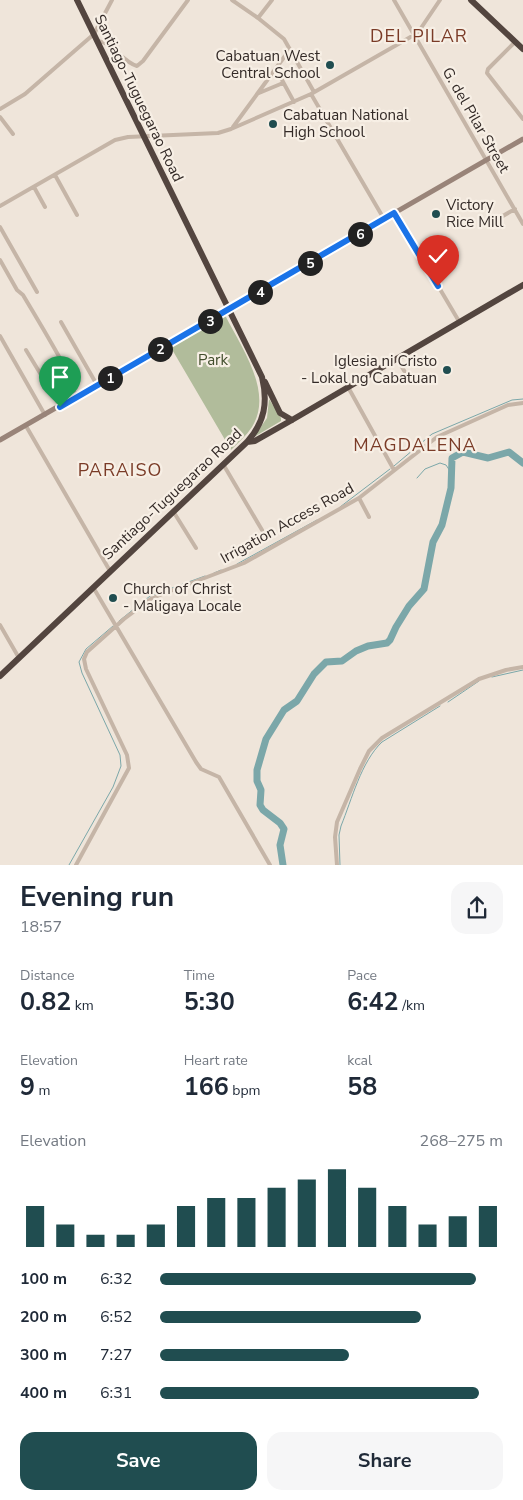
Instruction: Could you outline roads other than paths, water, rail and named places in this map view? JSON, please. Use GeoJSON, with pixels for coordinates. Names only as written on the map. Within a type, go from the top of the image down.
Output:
{"type":"FeatureCollection","features":[{"type":"Feature","properties":{"kind":"highway","name":"Santiago-Tuguegarao Road"},"geometry":{"type":"LineString","coordinates":[[0,676],[248,442],[259,426],[265,406],[262,377],[77,0]]}},
{"type":"Feature","properties":{"kind":"highway"},"geometry":{"type":"LineString","coordinates":[[471,0],[523,49]]}},
{"type":"Feature","properties":{"kind":"highway"},"geometry":{"type":"LineString","coordinates":[[248,442],[255,441],[292,420],[523,285]]}},
{"type":"Feature","properties":{"kind":"highway"},"geometry":{"type":"LineString","coordinates":[[262,377],[280,413],[292,420]]}},
{"type":"Feature","properties":{"kind":"street"},"geometry":{"type":"LineString","coordinates":[[0,109],[25,94],[94,34],[112,0]]}},
{"type":"Feature","properties":{"kind":"street"},"geometry":{"type":"LineString","coordinates":[[98,41],[108,43],[127,61],[137,66],[143,61],[188,0]]}},
{"type":"Feature","properties":{"kind":"street"},"geometry":{"type":"LineString","coordinates":[[232,0],[284,39],[312,93],[384,219]]}},
{"type":"Feature","properties":{"kind":"street"},"geometry":{"type":"LineString","coordinates":[[258,18],[272,0]]}},
{"type":"Feature","properties":{"kind":"street","name":"G. del Pilar Street"},"geometry":{"type":"LineString","coordinates":[[394,0],[523,224]]}},
{"type":"Feature","properties":{"kind":"street"},"geometry":{"type":"LineString","coordinates":[[0,206],[115,140],[145,136],[218,134],[294,102],[414,35],[419,31],[440,0]]}},
{"type":"Feature","properties":{"kind":"street"},"geometry":{"type":"LineString","coordinates":[[515,42],[488,69],[487,73],[523,118]]}},
{"type":"Feature","properties":{"kind":"street"},"geometry":{"type":"LineString","coordinates":[[231,129],[290,50]]}},
{"type":"Feature","properties":{"kind":"street"},"geometry":{"type":"LineString","coordinates":[[276,69],[294,102]]}},
{"type":"Feature","properties":{"kind":"street"},"geometry":{"type":"LineString","coordinates":[[259,92],[283,83]]}},
{"type":"Feature","properties":{"kind":"street"},"geometry":{"type":"LineString","coordinates":[[0,117],[13,134]]}},
{"type":"Feature","properties":{"kind":"street"},"geometry":{"type":"LineString","coordinates":[[0,440],[77,398],[523,138]]}},
{"type":"Feature","properties":{"kind":"street"},"geometry":{"type":"LineString","coordinates":[[55,175],[77,215]]}},
{"type":"Feature","properties":{"kind":"street"},"geometry":{"type":"LineString","coordinates":[[34,187],[45,207]]}},
{"type":"Feature","properties":{"kind":"street"},"geometry":{"type":"LineString","coordinates":[[494,221],[515,209]]}},
{"type":"Feature","properties":{"kind":"street"},"geometry":{"type":"LineString","coordinates":[[394,213],[460,322]]}},
{"type":"Feature","properties":{"kind":"street"},"geometry":{"type":"LineString","coordinates":[[0,227],[37,292]]}},
{"type":"Feature","properties":{"kind":"street"},"geometry":{"type":"LineString","coordinates":[[0,260],[17,290],[23,295],[70,377],[77,398]]}},
{"type":"Feature","properties":{"kind":"street"},"geometry":{"type":"LineString","coordinates":[[61,322],[97,385]]}},
{"type":"Feature","properties":{"kind":"street"},"geometry":{"type":"LineString","coordinates":[[0,336],[45,415]]}},
{"type":"Feature","properties":{"kind":"street"},"geometry":{"type":"LineString","coordinates":[[26,350],[60,407]]}},
{"type":"Feature","properties":{"kind":"street"},"geometry":{"type":"LineString","coordinates":[[397,358],[411,382]]}},
{"type":"Feature","properties":{"kind":"street"},"geometry":{"type":"LineString","coordinates":[[348,387],[394,470]]}},
{"type":"Feature","properties":{"kind":"street","name":"Irrigation Access Road"},"geometry":{"type":"LineString","coordinates":[[76,865],[129,768],[127,755],[89,677],[84,659],[87,652],[152,598],[236,568],[359,498],[437,437],[508,405],[523,403]]}},
{"type":"Feature","properties":{"kind":"street"},"geometry":{"type":"LineString","coordinates":[[26,426],[110,571]]}},
{"type":"Feature","properties":{"kind":"street"},"geometry":{"type":"LineString","coordinates":[[223,464],[262,530]]}},
{"type":"Feature","properties":{"kind":"street"},"geometry":{"type":"LineString","coordinates":[[359,498],[370,517]]}},
{"type":"Feature","properties":{"kind":"street"},"geometry":{"type":"LineString","coordinates":[[173,511],[196,548]]}},
{"type":"Feature","properties":{"kind":"street"},"geometry":{"type":"LineString","coordinates":[[94,587],[196,762],[201,769],[219,777],[270,865]]}},
{"type":"Feature","properties":{"kind":"street"},"geometry":{"type":"LineString","coordinates":[[0,625],[19,658]]}},
{"type":"Feature","properties":{"kind":"street"},"geometry":{"type":"LineString","coordinates":[[337,865],[335,837],[337,822],[369,751],[382,738],[479,679],[506,670],[523,667]]}},
{"type":"Feature","properties":{"kind":"waterway"},"geometry":{"type":"LineString","coordinates":[[394,466],[432,434],[512,400],[523,399]]}},
{"type":"Feature","properties":{"kind":"waterway"},"geometry":{"type":"LineString","coordinates":[[283,865],[280,845],[284,829],[260,805],[261,790],[257,781],[257,770],[266,739],[284,710],[297,701],[314,674],[326,662],[342,661],[356,651],[368,646],[387,643],[409,606],[424,589],[433,542],[442,525],[451,488],[452,458],[463,452],[488,458],[509,452],[523,463]]}},
{"type":"Feature","properties":{"kind":"waterway"},"geometry":{"type":"LineString","coordinates":[[417,478],[425,469],[440,463],[446,465],[450,471]]}},
{"type":"Feature","properties":{"kind":"waterway"},"geometry":{"type":"LineString","coordinates":[[340,507],[390,469]]}},
{"type":"Feature","properties":{"kind":"waterway"},"geometry":{"type":"LineString","coordinates":[[237,564],[317,520]]}},
{"type":"Feature","properties":{"kind":"waterway"},"geometry":{"type":"LineString","coordinates":[[214,573],[221,570]]}},
{"type":"Feature","properties":{"kind":"waterway"},"geometry":{"type":"LineString","coordinates":[[119,621],[150,596],[205,576]]}},
{"type":"Feature","properties":{"kind":"waterway"},"geometry":{"type":"LineString","coordinates":[[69,865],[113,787],[121,766],[120,755],[82,673],[79,662],[86,649],[113,626]]}},
{"type":"Feature","properties":{"kind":"waterway"},"geometry":{"type":"LineString","coordinates":[[492,677],[523,670]]}},
{"type":"Feature","properties":{"kind":"waterway"},"geometry":{"type":"LineString","coordinates":[[448,702],[479,681]]}},
{"type":"Feature","properties":{"kind":"waterway"},"geometry":{"type":"LineString","coordinates":[[340,865],[339,835],[341,826],[368,760],[382,742],[440,706]]}},
{"type":"Feature","properties":{"kind":"place","name":"Cabatuan West Central School"},"geometry":{"type":"Point","coordinates":[330,65]}},
{"type":"Feature","properties":{"kind":"place","name":"Cabatuan National High School"},"geometry":{"type":"Point","coordinates":[273,124]}},
{"type":"Feature","properties":{"kind":"place","name":"Victory Rice Mill"},"geometry":{"type":"Point","coordinates":[436,214]}},
{"type":"Feature","properties":{"kind":"place","name":"Iglesia ni Cristo - Lokal ng Cabatuan"},"geometry":{"type":"Point","coordinates":[447,370]}},
{"type":"Feature","properties":{"kind":"place","name":"Church of Christ - Maligaya Locale"},"geometry":{"type":"Point","coordinates":[113,598]}},
{"type":"Feature","properties":{"kind":"district","name":"DEL PILAR"},"geometry":{"type":"Point","coordinates":[419,36]}},
{"type":"Feature","properties":{"kind":"district","name":"MAGDALENA"},"geometry":{"type":"Point","coordinates":[415,445]}},
{"type":"Feature","properties":{"kind":"district","name":"PARAISO"},"geometry":{"type":"Point","coordinates":[120,470]}},
{"type":"Feature","properties":{"kind":"park label","name":"Park"},"geometry":{"type":"Point","coordinates":[213,360]}}]}
